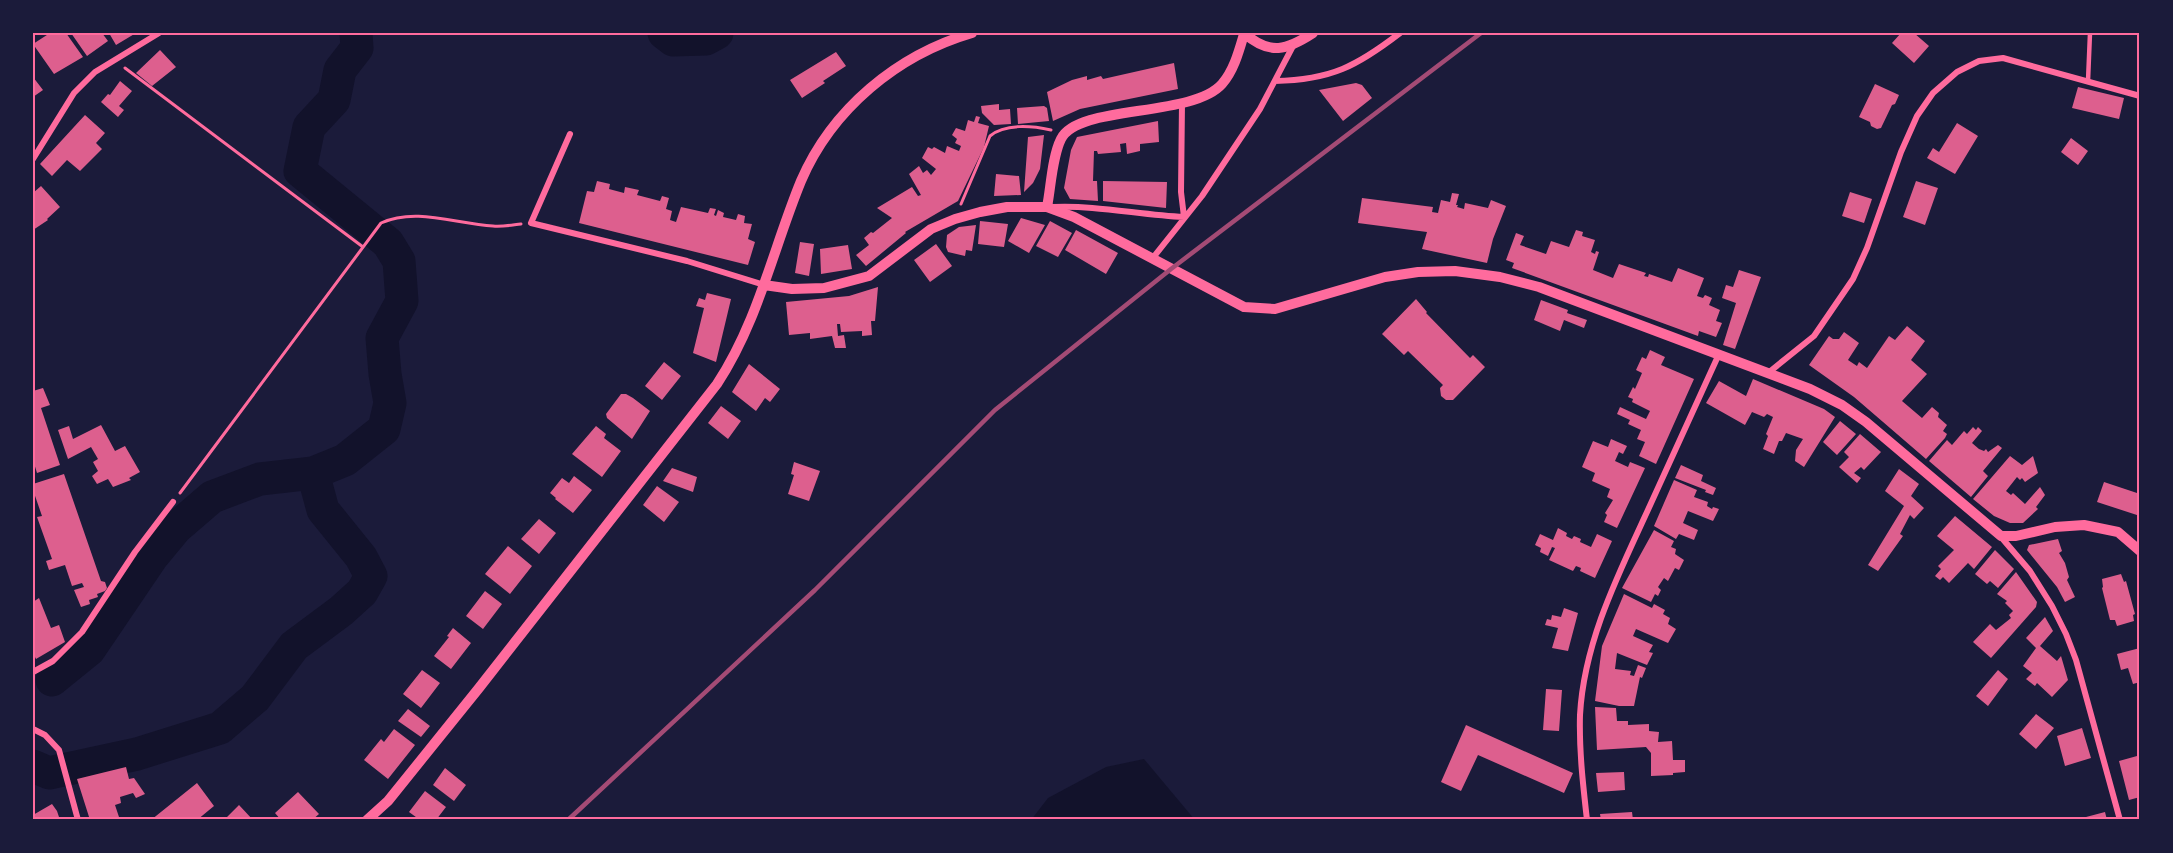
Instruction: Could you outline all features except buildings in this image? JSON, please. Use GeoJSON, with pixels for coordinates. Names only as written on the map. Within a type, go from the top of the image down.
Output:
{"type":"FeatureCollection","features":[{"type":"Feature","properties":{"kind":"street"},"geometry":{"type":"LineString","coordinates":[[33,159],[74,93],[95,72],[159,33]]}},
{"type":"Feature","properties":{"kind":"street"},"geometry":{"type":"LineString","coordinates":[[367,820],[388,801],[479,688],[717,384],[742,341],[802,179],[818,149],[835,125],[864,93],[886,74],[925,51],[972,33]]}},
{"type":"Feature","properties":{"kind":"street"},"geometry":{"type":"LineString","coordinates":[[1047,207],[1060,140],[1067,130],[1087,122],[1182,103],[1205,96],[1222,85],[1232,70],[1244,33],[1256,42],[1269,47],[1293,46]]}},
{"type":"Feature","properties":{"kind":"street"},"geometry":{"type":"LineString","coordinates":[[1151,259],[1202,196],[1260,109],[1293,46],[1313,33]]}},
{"type":"Feature","properties":{"kind":"street"},"geometry":{"type":"LineString","coordinates":[[1275,81],[1296,81],[1348,68],[1400,33]]}},
{"type":"Feature","properties":{"kind":"street"},"geometry":{"type":"LineString","coordinates":[[1768,374],[1814,336],[1853,279],[1917,116],[1933,93],[1957,72],[1979,61],[2003,58],[2140,96]]}},
{"type":"Feature","properties":{"kind":"street"},"geometry":{"type":"LineString","coordinates":[[1182,103],[1180,192],[1184,217]]}},
{"type":"Feature","properties":{"kind":"street"},"geometry":{"type":"LineString","coordinates":[[570,134],[531,223],[687,261],[764,285],[792,289],[824,288],[869,276],[931,229],[955,219],[1007,207],[1079,206],[1126,213],[1184,217]]}},
{"type":"Feature","properties":{"kind":"street"},"geometry":{"type":"LineString","coordinates":[[1047,207],[1074,218],[1244,307],[1275,309],[1385,277],[1418,272],[1455,271],[1500,277],[1539,287],[1719,354],[1842,405],[1866,422],[2001,536],[2030,571],[2052,606],[2076,660],[2120,820]]}},
{"type":"Feature","properties":{"kind":"street"},"geometry":{"type":"LineString","coordinates":[[1587,820],[1581,757],[1581,714],[1588,665],[1598,626],[1613,584],[1719,354]]}},
{"type":"Feature","properties":{"kind":"street"},"geometry":{"type":"LineString","coordinates":[[33,672],[53,661],[82,632],[135,552],[173,502]]}},
{"type":"Feature","properties":{"kind":"street"},"geometry":{"type":"LineString","coordinates":[[2001,536],[2016,536],[2055,527],[2084,525],[2118,532],[2140,551]]}},
{"type":"Feature","properties":{"kind":"street"},"geometry":{"type":"LineString","coordinates":[[33,729],[54,743],[59,750],[78,820]]}},
{"type":"Feature","properties":{"kind":"lane"},"geometry":{"type":"LineString","coordinates":[[2088,81],[2090,33]]}},
{"type":"Feature","properties":{"kind":"path"},"geometry":{"type":"LineString","coordinates":[[115,61],[363,247]]}},
{"type":"Feature","properties":{"kind":"path"},"geometry":{"type":"LineString","coordinates":[[955,219],[990,136],[996,131],[1035,127],[1065,134]]}},
{"type":"Feature","properties":{"kind":"path"},"geometry":{"type":"LineString","coordinates":[[173,502],[381,223],[395,217],[427,217],[495,226],[531,223]]}},
{"type":"Feature","properties":{"kind":"shaded area"},"geometry":{"type":"Polygon","coordinates":[[[1144,759],[1195,820],[1031,820],[1048,798],[1106,767],[1144,759]]]}},
{"type":"Feature","properties":{"kind":"waterway"},"geometry":{"type":"LineString","coordinates":[[52,680],[89,650],[152,557],[176,528],[212,497],[260,479],[313,473],[345,460],[384,429],[390,403],[382,338],[402,301],[399,261],[388,243],[300,171],[309,127],[334,100],[340,70],[357,48],[356,33]]}},
{"type":"Feature","properties":{"kind":"waterway"},"geometry":{"type":"LineString","coordinates":[[664,33],[673,40],[706,39],[717,33]]}},
{"type":"Feature","properties":{"kind":"waterway"},"geometry":{"type":"LineString","coordinates":[[33,766],[49,773],[137,754],[220,728],[255,698],[294,646],[341,611],[362,592],[371,576],[361,557],[323,510],[313,473]]}},
{"type":"Feature","properties":{"kind":"railway"},"geometry":{"type":"LineString","coordinates":[[568,820],[815,590],[995,410],[1171,269],[1481,33]]}}]}
